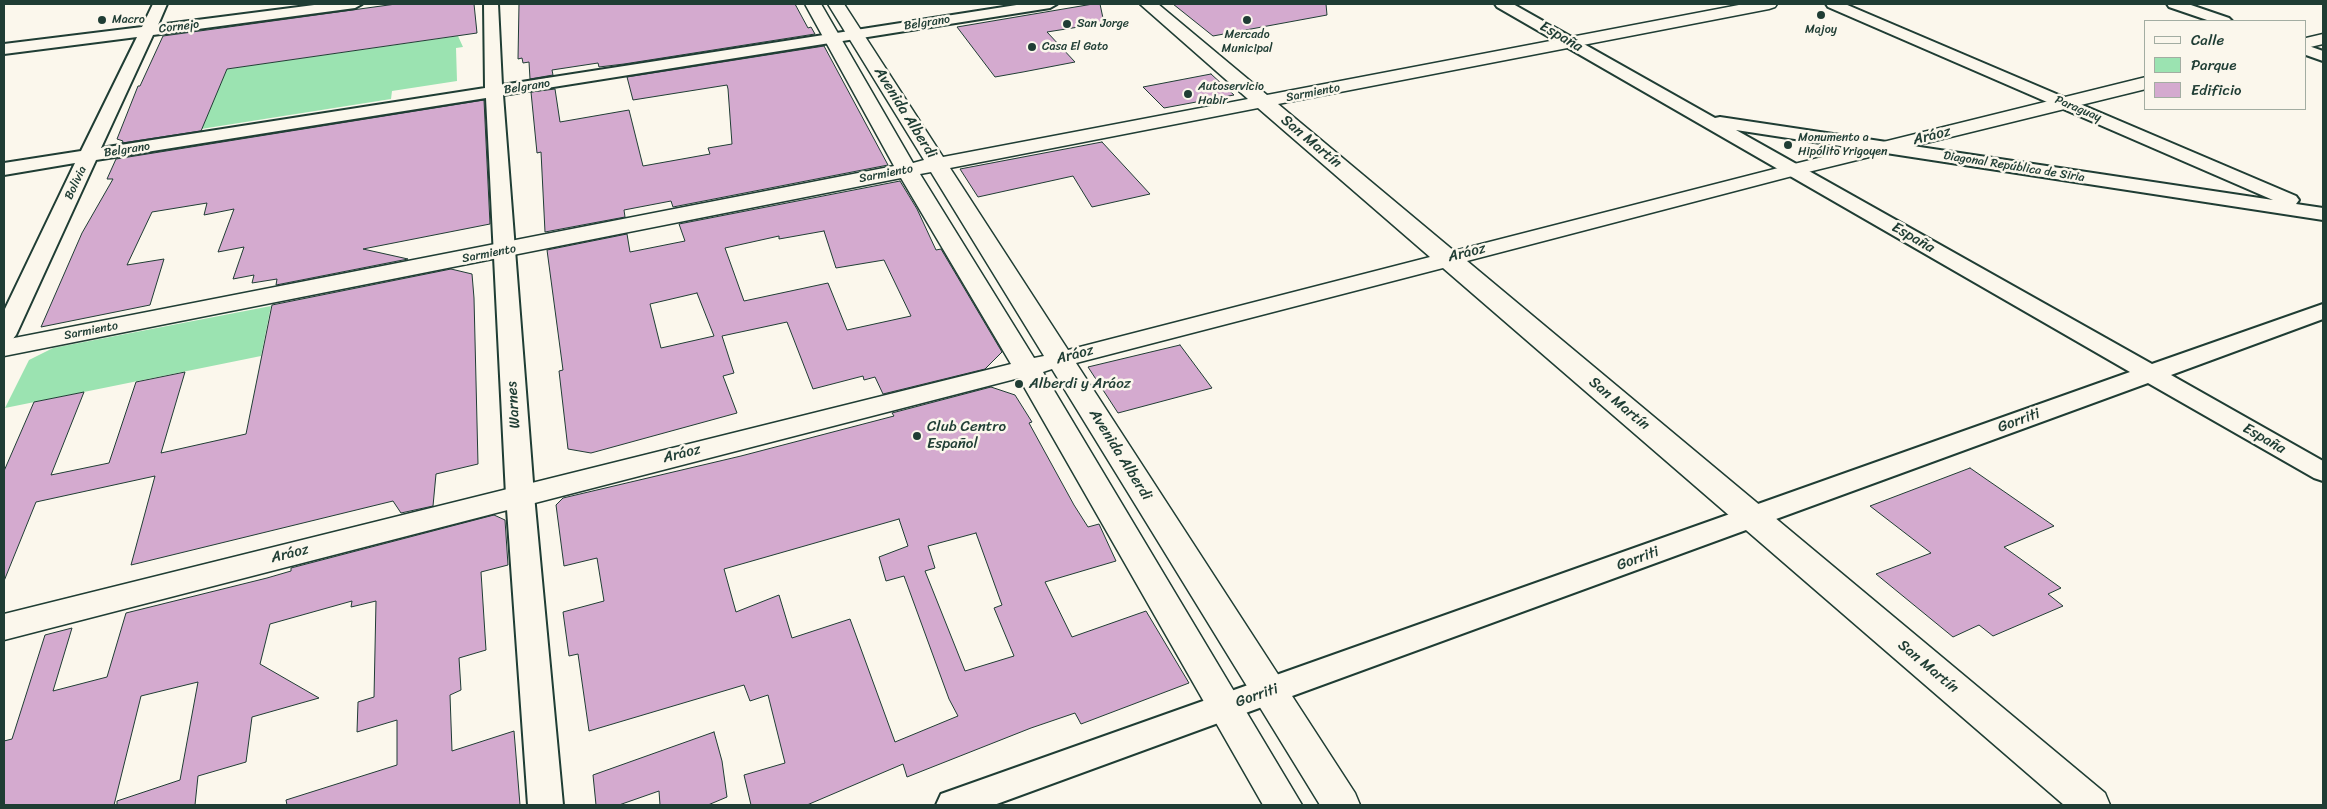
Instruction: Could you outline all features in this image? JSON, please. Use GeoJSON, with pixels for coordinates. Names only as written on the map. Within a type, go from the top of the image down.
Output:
{"type":"FeatureCollection","features":[{"type":"Feature","properties":{"kind":"street","name":"Bolivia"},"geometry":{"type":"LineString","coordinates":[[4,335],[160,4]]}},
{"type":"Feature","properties":{"kind":"street","name":"Cornejo"},"geometry":{"type":"LineString","coordinates":[[4,49],[355,4]]}},
{"type":"Feature","properties":{"kind":"street","name":"Warnes"},"geometry":{"type":"LineString","coordinates":[[491,4],[494,92],[520,495],[545,805]]}},
{"type":"Feature","properties":{"kind":"street","name":"Avenida Alberdi"},"geometry":{"type":"LineString","coordinates":[[813,4],[844,36],[937,164],[1341,805]]}},
{"type":"Feature","properties":{"kind":"street","name":"Avenida Alberdi"},"geometry":{"type":"LineString","coordinates":[[836,4],[844,36],[907,170],[1026,368],[1283,805]]}},
{"type":"Feature","properties":{"kind":"street","name":"Belgrano"},"geometry":{"type":"LineString","coordinates":[[4,169],[1050,4]]}},
{"type":"Feature","properties":{"kind":"street","name":"San Martín"},"geometry":{"type":"LineString","coordinates":[[1148,4],[2091,805]]}},
{"type":"Feature","properties":{"kind":"street","name":"España"},"geometry":{"type":"LineString","coordinates":[[1502,4],[2323,472]]}},
{"type":"Feature","properties":{"kind":"street","name":"Sarmiento"},"geometry":{"type":"LineString","coordinates":[[4,348],[505,251],[937,164],[1769,4]]}},
{"type":"Feature","properties":{"kind":"street","name":"Paraguay"},"geometry":{"type":"LineString","coordinates":[[1833,4],[2322,214]]}},
{"type":"Feature","properties":{"kind":"street"},"geometry":{"type":"LineString","coordinates":[[2174,4],[2221,20]]}},
{"type":"Feature","properties":{"kind":"street"},"geometry":{"type":"LineString","coordinates":[[2307,43],[2323,39]]}},
{"type":"Feature","properties":{"kind":"street"},"geometry":{"type":"LineString","coordinates":[[2307,50],[2323,56]]}},
{"type":"Feature","properties":{"kind":"street","name":"Aráoz"},"geometry":{"type":"LineString","coordinates":[[4,627],[1026,368],[1447,258],[2144,83]]}},
{"type":"Feature","properties":{"kind":"street","name":"Diagonal República de Siria"},"geometry":{"type":"LineString","coordinates":[[1705,120],[2322,214]]}},
{"type":"Feature","properties":{"kind":"street","name":"Gorriti"},"geometry":{"type":"LineString","coordinates":[[953,805],[2323,311]]}},
{"type":"Feature","properties":{"kind":"green space"},"geometry":{"type":"Polygon","coordinates":[[[458,36],[463,47],[456,48],[457,81],[392,91],[391,99],[201,129],[227,69],[458,36]]]}},
{"type":"Feature","properties":{"kind":"green space"},"geometry":{"type":"Polygon","coordinates":[[[271,306],[261,356],[5,408],[29,360],[53,348],[271,306]]]}},
{"type":"Feature","properties":{"kind":"building"},"geometry":{"type":"Polygon","coordinates":[[[396,4],[474,4],[477,33],[227,69],[201,131],[122,143],[123,141],[117,139],[138,86],[140,86],[163,36],[396,4]]]}},
{"type":"Feature","properties":{"kind":"building"},"geometry":{"type":"Polygon","coordinates":[[[519,4],[795,4],[808,28],[811,27],[815,34],[624,64],[599,67],[598,63],[552,70],[553,75],[530,79],[529,62],[523,63],[522,58],[518,59],[519,4]]]}},
{"type":"Feature","properties":{"kind":"building"},"geometry":{"type":"Polygon","coordinates":[[[1100,4],[1104,23],[1047,32],[1075,62],[995,77],[957,27],[1100,4]]]}},
{"type":"Feature","properties":{"kind":"building","name":"Mercado Municipal"},"geometry":{"type":"Polygon","coordinates":[[[1173,4],[1326,4],[1327,15],[1213,36],[1173,4]]]}},
{"type":"Feature","properties":{"kind":"building"},"geometry":{"type":"Polygon","coordinates":[[[824,46],[888,165],[673,207],[671,201],[624,210],[625,217],[545,232],[541,152],[537,153],[531,92],[555,89],[560,122],[629,110],[643,166],[710,154],[708,148],[732,144],[728,89],[727,85],[633,100],[627,77],[824,46]]]}},
{"type":"Feature","properties":{"kind":"building","name":"Autoservicio Habir"},"geometry":{"type":"Polygon","coordinates":[[[1211,74],[1234,95],[1164,108],[1143,87],[1211,74]]]}},
{"type":"Feature","properties":{"kind":"building"},"geometry":{"type":"Polygon","coordinates":[[[484,100],[490,224],[363,249],[408,259],[276,285],[277,279],[252,283],[254,275],[233,279],[244,247],[218,252],[234,209],[204,215],[207,203],[152,212],[127,265],[164,259],[150,305],[41,327],[82,233],[113,179],[107,179],[116,159],[484,100]]]}},
{"type":"Feature","properties":{"kind":"building"},"geometry":{"type":"Polygon","coordinates":[[[1102,142],[1150,194],[1092,207],[1073,176],[978,197],[960,169],[1102,142]]]}},
{"type":"Feature","properties":{"kind":"building"},"geometry":{"type":"Polygon","coordinates":[[[900,181],[917,209],[936,250],[941,249],[1002,352],[985,369],[883,394],[875,377],[864,380],[863,376],[813,389],[787,322],[722,336],[734,373],[723,376],[737,413],[591,453],[568,449],[559,371],[563,370],[547,250],[627,234],[630,252],[685,241],[679,224],[900,181]],[[824,231],[779,239],[779,236],[725,248],[744,301],[828,283],[847,330],[911,316],[884,260],[836,268],[824,231]],[[697,293],[650,304],[661,348],[714,336],[697,293]]]}},
{"type":"Feature","properties":{"kind":"building"},"geometry":{"type":"Polygon","coordinates":[[[451,269],[472,274],[478,464],[436,474],[433,506],[401,513],[393,501],[131,565],[155,476],[36,502],[4,581],[4,471],[34,402],[84,392],[51,475],[109,463],[136,382],[185,372],[161,453],[246,434],[272,305],[451,269]]]}},
{"type":"Feature","properties":{"kind":"building"},"geometry":{"type":"Polygon","coordinates":[[[1180,345],[1212,388],[1118,413],[1088,367],[1180,345]]]}},
{"type":"Feature","properties":{"kind":"building"},"geometry":{"type":"Polygon","coordinates":[[[991,387],[1015,395],[1032,422],[1029,423],[1074,505],[1088,527],[1099,524],[1116,561],[1045,582],[1072,637],[1146,611],[1189,683],[1081,724],[1075,713],[1031,728],[907,777],[903,764],[807,805],[751,805],[744,775],[785,763],[768,695],[750,701],[744,685],[589,731],[578,654],[569,656],[563,612],[604,601],[597,558],[564,566],[556,505],[563,498],[741,456],[894,416],[892,413],[991,387]],[[899,519],[724,569],[736,612],[779,595],[792,638],[850,619],[895,742],[958,716],[949,699],[904,576],[886,581],[879,557],[908,546],[899,519]],[[976,533],[928,546],[935,568],[925,571],[965,671],[1014,656],[994,608],[1002,605],[976,533]]]}},
{"type":"Feature","properties":{"kind":"building"},"geometry":{"type":"Polygon","coordinates":[[[1970,468],[2054,526],[2004,547],[2061,588],[2048,594],[2063,606],[1993,636],[1979,625],[1953,637],[1876,574],[1931,553],[1870,506],[1970,468]]]}},
{"type":"Feature","properties":{"kind":"building"},"geometry":{"type":"Polygon","coordinates":[[[494,515],[505,520],[508,565],[481,572],[486,650],[459,658],[461,690],[450,695],[452,751],[514,731],[520,805],[287,805],[286,800],[397,765],[397,720],[357,732],[358,702],[374,697],[376,601],[351,607],[352,601],[270,624],[260,664],[319,698],[252,717],[246,762],[198,776],[195,805],[117,805],[117,801],[180,780],[198,682],[141,696],[114,805],[4,805],[4,741],[12,739],[45,635],[72,628],[53,691],[107,677],[126,613],[267,578],[291,571],[291,568],[494,515]]]}},
{"type":"Feature","properties":{"kind":"building"},"geometry":{"type":"Polygon","coordinates":[[[714,732],[722,761],[727,797],[708,805],[660,805],[659,791],[619,805],[596,805],[593,775],[714,732]]]}},
{"type":"Feature","properties":{"kind":"place","name":"Majoy"},"geometry":{"type":"Point","coordinates":[1821,15]}},
{"type":"Feature","properties":{"kind":"place","name":"Macro"},"geometry":{"type":"Point","coordinates":[102,20]}},
{"type":"Feature","properties":{"kind":"place","name":"Mercado Municipal"},"geometry":{"type":"Point","coordinates":[1247,20]}},
{"type":"Feature","properties":{"kind":"place","name":"San Jorge"},"geometry":{"type":"Point","coordinates":[1067,24]}},
{"type":"Feature","properties":{"kind":"place","name":"Casa El Gato"},"geometry":{"type":"Point","coordinates":[1032,47]}},
{"type":"Feature","properties":{"kind":"place","name":"Autoservicio Habir"},"geometry":{"type":"Point","coordinates":[1188,94]}},
{"type":"Feature","properties":{"kind":"place","name":"Monumento a Hipólito Yrigoyen"},"geometry":{"type":"Point","coordinates":[1788,145]}},
{"type":"Feature","properties":{"kind":"place","name":"Alberdi y Aráoz"},"geometry":{"type":"Point","coordinates":[1019,384]}},
{"type":"Feature","properties":{"kind":"place","name":"Club Centro Español"},"geometry":{"type":"Point","coordinates":[917,436]}}]}
